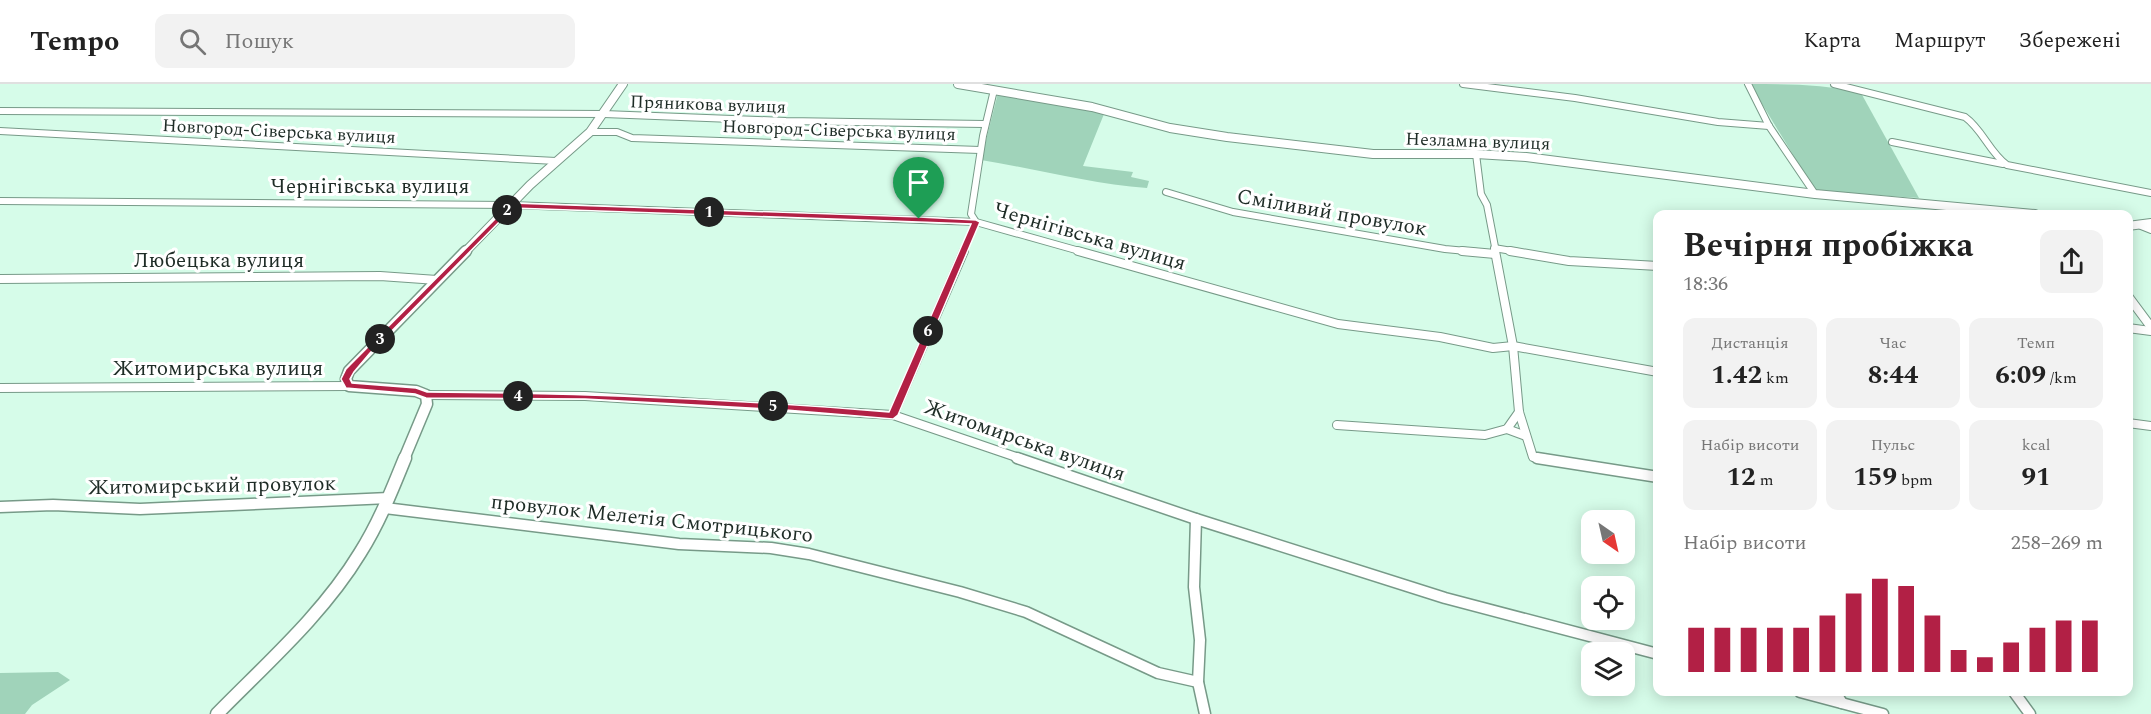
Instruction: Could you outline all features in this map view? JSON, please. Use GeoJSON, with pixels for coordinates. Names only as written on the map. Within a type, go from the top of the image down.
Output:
{"type":"FeatureCollection","features":[{"type":"Feature","properties":{"kind":"street"},"geometry":{"type":"LineString","coordinates":[[349,386],[345,379],[349,371],[511,205],[590,132],[624,84]]}},
{"type":"Feature","properties":{"kind":"street","name":"Незламна вулиця"},"geometry":{"type":"LineString","coordinates":[[958,84],[1092,107],[1170,128],[1227,137],[1373,154],[1476,154],[1545,160],[1815,194],[1991,210]]}},
{"type":"Feature","properties":{"kind":"street"},"geometry":{"type":"LineString","coordinates":[[1462,84],[1563,96],[1718,122],[1769,126]]}},
{"type":"Feature","properties":{"kind":"street"},"geometry":{"type":"LineString","coordinates":[[1748,84],[1769,126],[1815,194]]}},
{"type":"Feature","properties":{"kind":"street"},"geometry":{"type":"LineString","coordinates":[[1834,84],[1965,117],[1978,126],[1994,154],[2007,165]]}},
{"type":"Feature","properties":{"kind":"street"},"geometry":{"type":"LineString","coordinates":[[893,415],[976,222],[971,214],[979,172],[984,124],[994,90]]}},
{"type":"Feature","properties":{"kind":"street","name":"Пряникова вулиця"},"geometry":{"type":"LineString","coordinates":[[0,111],[604,114],[685,119],[984,124]]}},
{"type":"Feature","properties":{"kind":"street","name":"Новгород-Сіверська вулиця"},"geometry":{"type":"LineString","coordinates":[[0,130],[556,161]]}},
{"type":"Feature","properties":{"kind":"street","name":"Новгород-Сіверська вулиця"},"geometry":{"type":"LineString","coordinates":[[590,132],[617,132],[632,138],[980,150]]}},
{"type":"Feature","properties":{"kind":"street"},"geometry":{"type":"LineString","coordinates":[[1892,142],[2151,193]]}},
{"type":"Feature","properties":{"kind":"street"},"geometry":{"type":"LineString","coordinates":[[1476,154],[1481,194],[1487,205],[1513,346],[1519,412],[1533,457],[1653,476]]}},
{"type":"Feature","properties":{"kind":"street","name":"Сміливий провулок"},"geometry":{"type":"LineString","coordinates":[[1166,192],[1242,214],[1445,249],[1495,251],[1569,261],[1653,266]]}},
{"type":"Feature","properties":{"kind":"street","name":"Чернігівська вулиця"},"geometry":{"type":"LineString","coordinates":[[0,201],[511,205],[976,222],[1338,324],[1440,337],[1493,348],[1513,346],[1653,371]]}},
{"type":"Feature","properties":{"kind":"street"},"geometry":{"type":"LineString","coordinates":[[2133,226],[2151,223]]}},
{"type":"Feature","properties":{"kind":"street"},"geometry":{"type":"LineString","coordinates":[[2141,226],[2151,230]]}},
{"type":"Feature","properties":{"kind":"street","name":"Любецька вулиця"},"geometry":{"type":"LineString","coordinates":[[0,279],[380,276],[437,280]]}},
{"type":"Feature","properties":{"kind":"street"},"geometry":{"type":"LineString","coordinates":[[2133,302],[2148,319],[2151,329],[2133,328]]}},
{"type":"Feature","properties":{"kind":"street","name":"Житомирська вулиця"},"geometry":{"type":"LineString","coordinates":[[0,388],[349,386],[416,391],[426,395],[585,396],[893,415],[1196,519],[1445,598],[1653,653]]}},
{"type":"Feature","properties":{"kind":"street"},"geometry":{"type":"LineString","coordinates":[[217,714],[310,618],[361,552],[387,503],[427,404],[426,395]]}},
{"type":"Feature","properties":{"kind":"street"},"geometry":{"type":"LineString","coordinates":[[1507,429],[1519,412]]}},
{"type":"Feature","properties":{"kind":"street"},"geometry":{"type":"LineString","coordinates":[[2133,424],[2151,426]]}},
{"type":"Feature","properties":{"kind":"street"},"geometry":{"type":"LineString","coordinates":[[1337,425],[1485,435],[1507,429],[1526,436]]}},
{"type":"Feature","properties":{"kind":"street","name":"Житомирський провулок"},"geometry":{"type":"LineString","coordinates":[[0,507],[53,505],[140,509],[387,503]]}},
{"type":"Feature","properties":{"kind":"street","name":"провулок Мелетія Смотрицького"},"geometry":{"type":"LineString","coordinates":[[387,503],[679,544],[771,548],[809,554],[960,592],[1026,612],[1158,673],[1198,682]]}},
{"type":"Feature","properties":{"kind":"street"},"geometry":{"type":"LineString","coordinates":[[1196,519],[1194,587],[1200,640],[1198,682],[1205,714]]}},
{"type":"Feature","properties":{"kind":"street"},"geometry":{"type":"LineString","coordinates":[[1815,696],[1883,714]]}},
{"type":"Feature","properties":{"kind":"street"},"geometry":{"type":"LineString","coordinates":[[1838,696],[1842,703]]}},
{"type":"Feature","properties":{"kind":"street"},"geometry":{"type":"LineString","coordinates":[[2017,696],[2030,714]]}},
{"type":"Feature","properties":{"kind":"green space"},"geometry":{"type":"Polygon","coordinates":[[[1750,84],[1820,86],[1861,93],[1919,198],[1815,191],[1750,84]]]}},
{"type":"Feature","properties":{"kind":"green space"},"geometry":{"type":"Polygon","coordinates":[[[998,93],[1090,109],[1104,114],[1083,166],[1133,172],[1131,177],[1149,181],[1147,188],[1085,180],[981,160],[998,93]]]}},
{"type":"Feature","properties":{"kind":"green space"},"geometry":{"type":"Polygon","coordinates":[[[58,672],[70,680],[32,705],[25,714],[0,714],[0,673],[58,672]]]}},
{"type":"Feature","properties":{"kind":"route"},"geometry":{"type":"LineString","coordinates":[[511,205],[919,219],[976,222],[939,303],[893,415],[585,396],[426,395],[416,391],[349,386],[345,379],[367,351],[511,205]]}}]}
